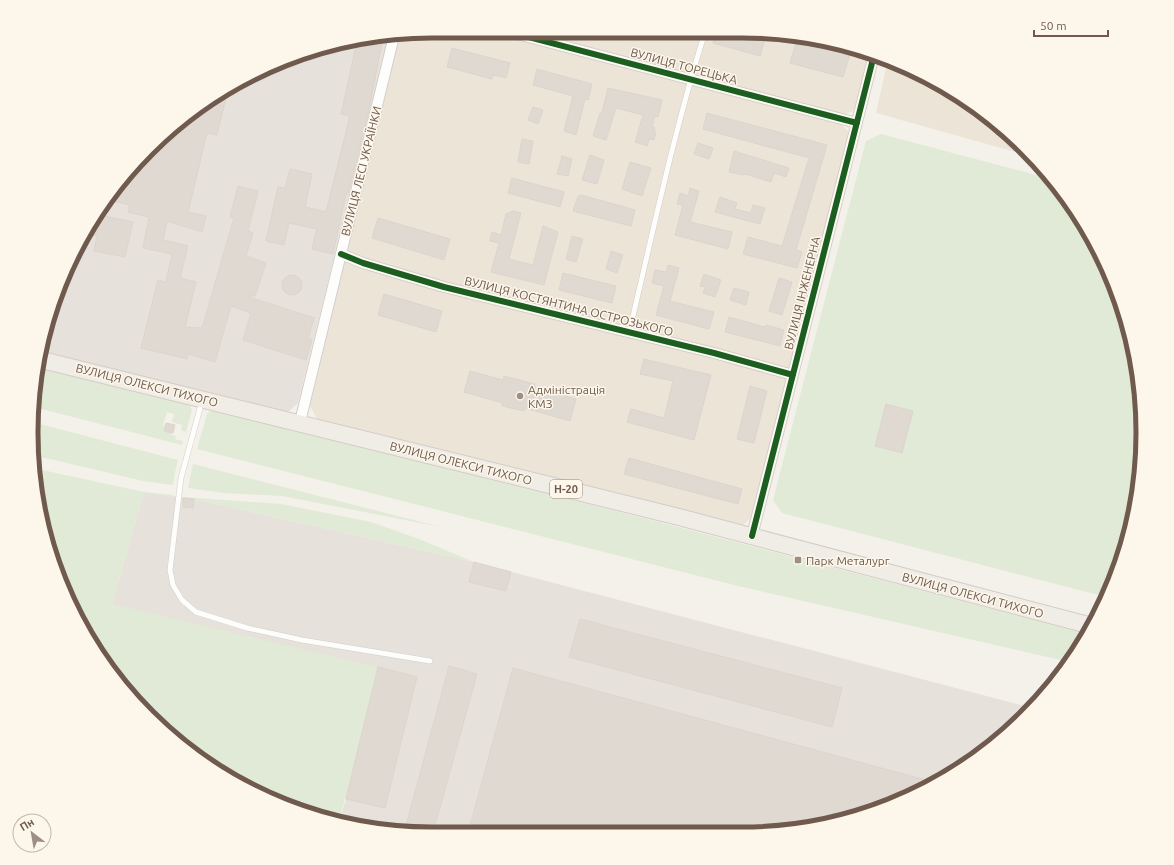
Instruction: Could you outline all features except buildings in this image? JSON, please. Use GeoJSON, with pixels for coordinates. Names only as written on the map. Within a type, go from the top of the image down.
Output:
{"type":"FeatureCollection","features":[{"type":"Feature","properties":{"kind":"main road","name":"ВУЛИЦЯ ОЛЕКСИ ТИХОГО"},"geometry":{"type":"LineString","coordinates":[[45,361],[300,422],[752,536],[1086,624]]}},
{"type":"Feature","properties":{"kind":"street","name":"ВУЛИЦЯ ТОРЕЦЬКА"},"geometry":{"type":"LineString","coordinates":[[533,38],[857,123]]}},
{"type":"Feature","properties":{"kind":"street","name":"ВУЛИЦЯ ЛЕСІ УКРАЇНКИ"},"geometry":{"type":"LineString","coordinates":[[300,422],[393,40]]}},
{"type":"Feature","properties":{"kind":"street","name":"ВУЛИЦЯ ІНЖЕНЕРНА"},"geometry":{"type":"LineString","coordinates":[[752,536],[872,61]]}},
{"type":"Feature","properties":{"kind":"street","name":"ВУЛИЦЯ КОСТЯНТИНА ОСТРОЗЬКОГО"},"geometry":{"type":"LineString","coordinates":[[341,254],[363,263],[444,287],[714,353],[793,375]]}},
{"type":"Feature","properties":{"kind":"lane"},"geometry":{"type":"LineString","coordinates":[[629,333],[690,79],[703,38]]}},
{"type":"Feature","properties":{"kind":"lane"},"geometry":{"type":"LineString","coordinates":[[203,398],[181,478],[174,523],[170,570],[173,585],[182,600],[196,612],[247,628],[302,640],[430,661]]}},
{"type":"Feature","properties":{"kind":"shaded area"},"geometry":{"type":"Polygon","coordinates":[[[517,38],[840,123],[849,132],[752,517],[742,526],[318,420],[310,406],[399,40],[517,38]]]}},
{"type":"Feature","properties":{"kind":"shaded area"},"geometry":{"type":"Polygon","coordinates":[[[549,38],[767,39],[793,41],[844,51],[867,59],[854,111],[842,115],[549,38]]]}},
{"type":"Feature","properties":{"kind":"shaded area"},"geometry":{"type":"Polygon","coordinates":[[[387,41],[298,403],[287,413],[46,354],[51,330],[68,282],[91,235],[104,213],[136,172],[172,136],[213,104],[258,79],[282,68],[330,51],[387,41]]]}},
{"type":"Feature","properties":{"kind":"shaded area"},"geometry":{"type":"Polygon","coordinates":[[[886,66],[916,79],[961,104],[1002,136],[1019,153],[876,113],[886,66]]]}},
{"type":"Feature","properties":{"kind":"shaded area"},"geometry":{"type":"Polygon","coordinates":[[[144,492],[194,499],[474,562],[1025,706],[1002,729],[961,761],[916,786],[892,797],[844,814],[793,824],[742,827],[432,827],[381,824],[341,816],[346,799],[112,604],[144,492]]]}},
{"type":"Feature","properties":{"kind":"green space"},"geometry":{"type":"Polygon","coordinates":[[[881,134],[1042,177],[1070,213],[1095,258],[1106,282],[1123,330],[1133,381],[1136,432],[1133,484],[1123,535],[1100,596],[782,513],[773,500],[866,141],[881,134]]]}},
{"type":"Feature","properties":{"kind":"green space"},"geometry":{"type":"Polygon","coordinates":[[[44,368],[188,402],[192,410],[186,432],[181,430],[182,425],[172,422],[174,414],[167,412],[163,425],[165,426],[164,431],[172,433],[171,435],[176,436],[175,439],[183,441],[182,445],[39,408],[44,368]]]}},
{"type":"Feature","properties":{"kind":"green space"},"geometry":{"type":"Polygon","coordinates":[[[214,408],[1082,632],[1063,661],[738,586],[197,449],[207,414],[214,408]]]}},
{"type":"Feature","properties":{"kind":"green space"},"geometry":{"type":"Polygon","coordinates":[[[38,424],[178,460],[173,485],[143,481],[39,456],[38,424]]]}},
{"type":"Feature","properties":{"kind":"green space"},"geometry":{"type":"Polygon","coordinates":[[[193,464],[441,527],[282,496],[224,493],[188,488],[193,464]]]}},
{"type":"Feature","properties":{"kind":"green space"},"geometry":{"type":"Polygon","coordinates":[[[40,469],[144,492],[112,604],[378,667],[341,816],[330,814],[282,797],[235,774],[213,761],[172,729],[136,693],[104,652],[79,607],[59,559],[51,535],[41,484],[40,469]]]}},
{"type":"Feature","properties":{"kind":"green space"},"geometry":{"type":"Polygon","coordinates":[[[144,492],[173,495],[172,497],[144,492]]]}},
{"type":"Feature","properties":{"kind":"green space"},"geometry":{"type":"Polygon","coordinates":[[[183,498],[281,504],[371,522],[419,539],[474,562],[194,499],[183,498]]]}},
{"type":"Feature","properties":{"kind":"cycle path"},"geometry":{"type":"LineString","coordinates":[[533,38],[857,123]]}},
{"type":"Feature","properties":{"kind":"cycle path"},"geometry":{"type":"LineString","coordinates":[[752,536],[873,61]]}},
{"type":"Feature","properties":{"kind":"cycle path"},"geometry":{"type":"LineString","coordinates":[[341,254],[363,263],[444,287],[714,353],[793,375]]}},
{"type":"Feature","properties":{"kind":"place","name":"Адміністрація КМЗ"},"geometry":{"type":"Point","coordinates":[520,396]}},
{"type":"Feature","properties":{"kind":"place","name":"Парк Металург"},"geometry":{"type":"Point","coordinates":[798,560]}}]}
